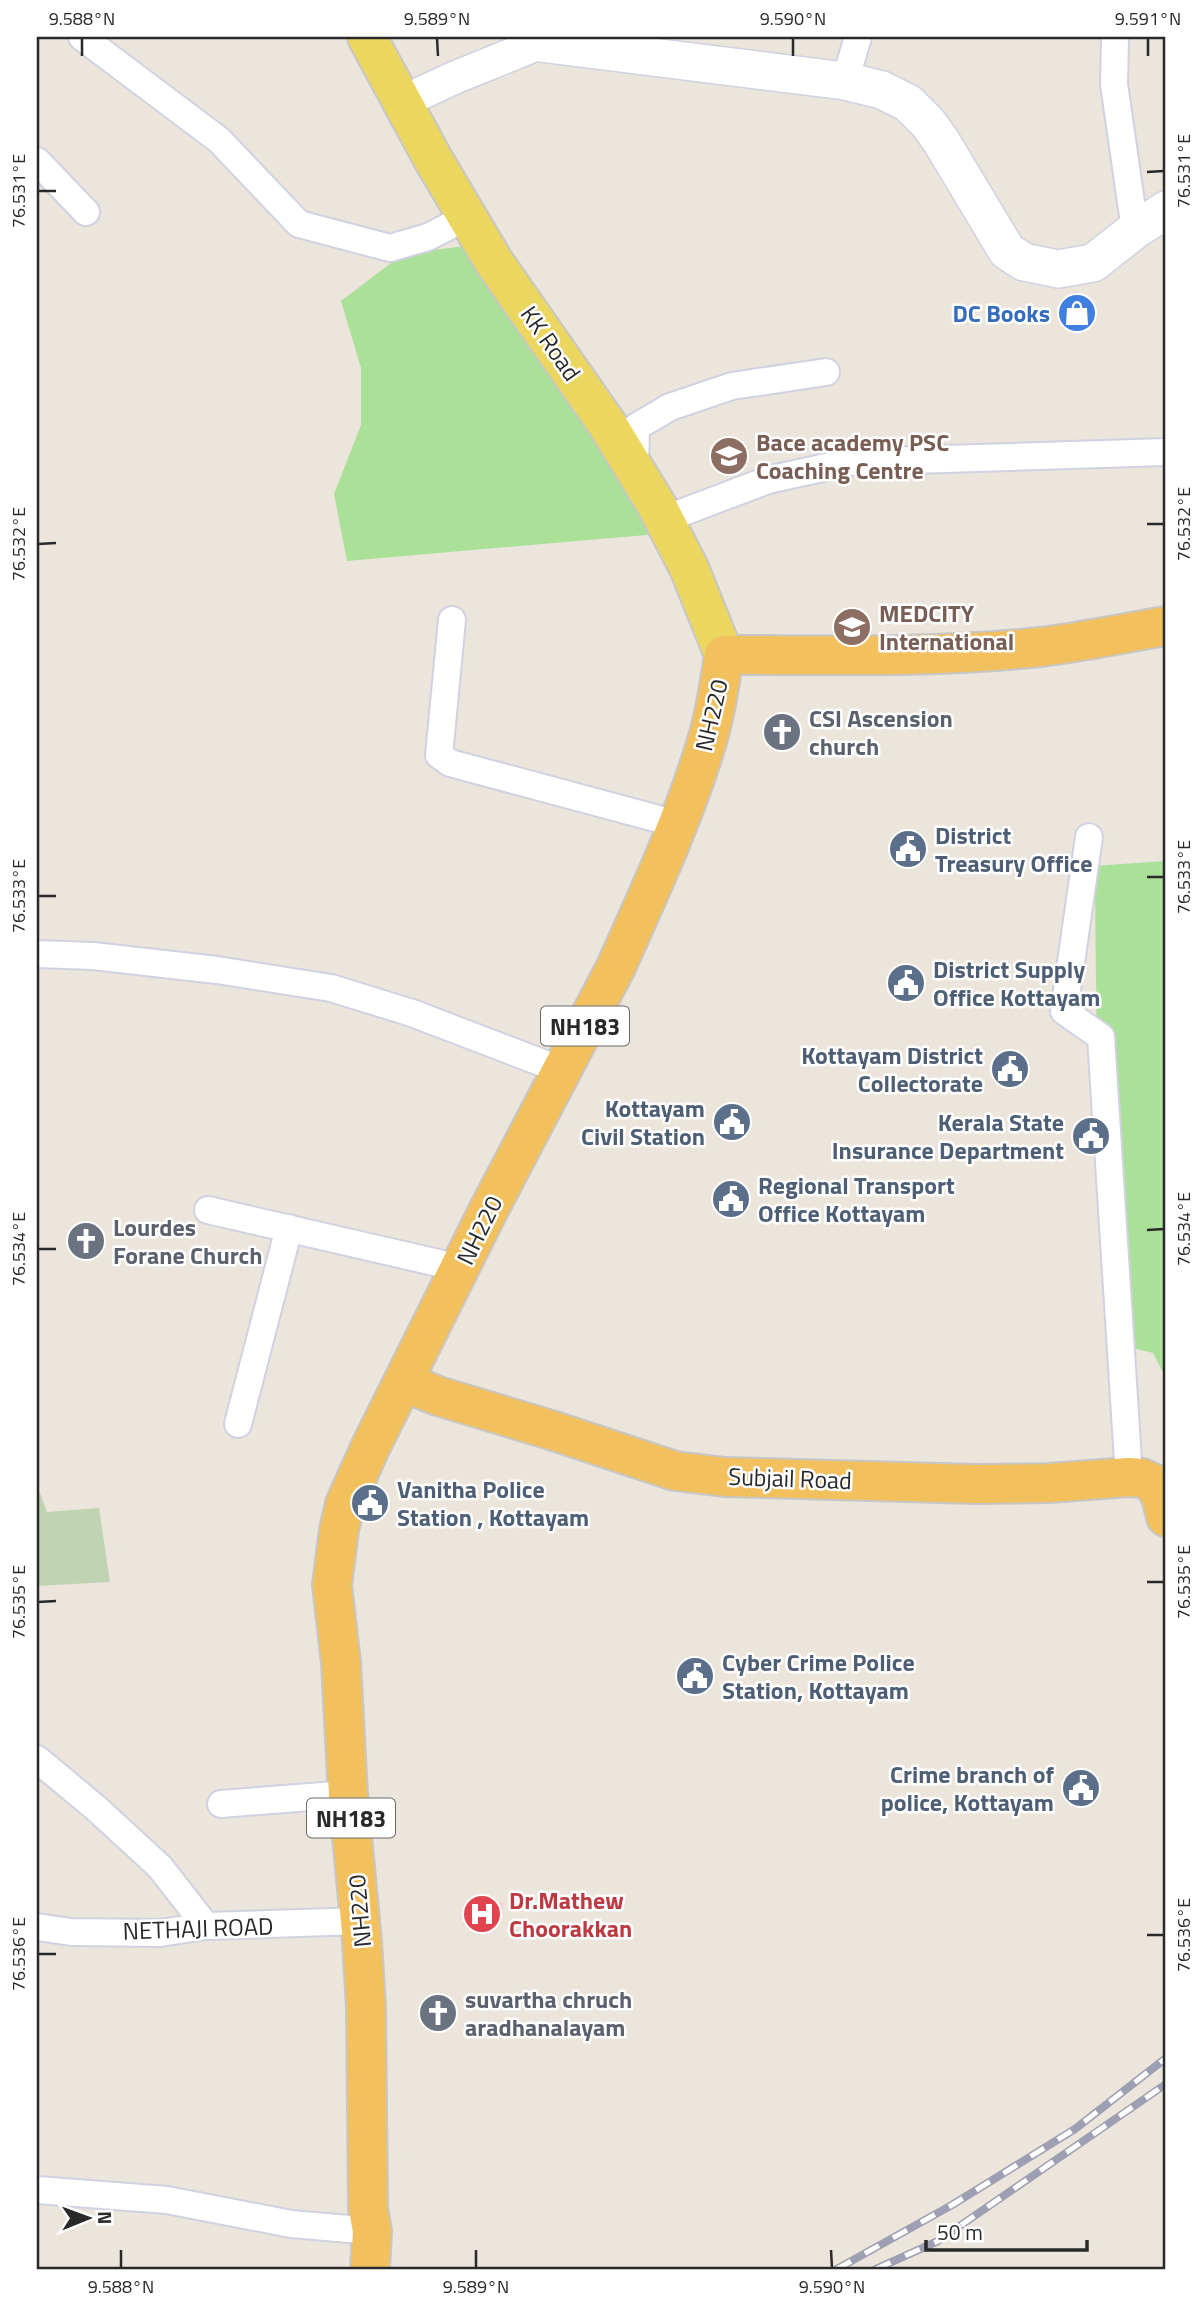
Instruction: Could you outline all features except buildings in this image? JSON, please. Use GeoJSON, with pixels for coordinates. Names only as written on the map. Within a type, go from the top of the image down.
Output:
{"type":"FeatureCollection","features":[{"type":"Feature","properties":{"kind":"highway","name":"NH220"},"geometry":{"type":"LineString","coordinates":[[370,2269],[372,2231],[368,2208],[366,2006],[334,1611],[334,1558],[345,1504],[460,1268],[616,967],[704,754],[713,722],[724,655],[909,655],[998,650],[1099,639],[1166,626]]}},
{"type":"Feature","properties":{"kind":"highway","name":"Subjail Road"},"geometry":{"type":"LineString","coordinates":[[404,1382],[438,1396],[676,1471],[725,1477],[989,1484],[1129,1477]]}},
{"type":"Feature","properties":{"kind":"highway"},"geometry":{"type":"LineString","coordinates":[[1129,1477],[1142,1478],[1153,1483],[1161,1496],[1166,1517]]}},
{"type":"Feature","properties":{"kind":"main road","name":"KK Road"},"geometry":{"type":"LineString","coordinates":[[367,37],[467,217],[607,424],[664,519],[689,568],[724,655]]}},
{"type":"Feature","properties":{"kind":"main road"},"geometry":{"type":"LineString","coordinates":[[535,40],[845,81],[882,90],[908,103],[928,123],[1007,251],[1024,262],[1058,269],[1093,263],[1166,210]]}},
{"type":"Feature","properties":{"kind":"street"},"geometry":{"type":"LineString","coordinates":[[82,37],[219,141],[299,224],[390,248],[428,237],[467,217]]}},
{"type":"Feature","properties":{"kind":"street"},"geometry":{"type":"LineString","coordinates":[[845,81],[858,37]]}},
{"type":"Feature","properties":{"kind":"street"},"geometry":{"type":"LineString","coordinates":[[1115,37],[1114,84],[1135,230]]}},
{"type":"Feature","properties":{"kind":"street"},"geometry":{"type":"LineString","coordinates":[[402,102],[535,40]]}},
{"type":"Feature","properties":{"kind":"street"},"geometry":{"type":"LineString","coordinates":[[37,161],[86,212]]}},
{"type":"Feature","properties":{"kind":"street"},"geometry":{"type":"LineString","coordinates":[[635,470],[636,427],[670,407],[732,386],[826,372]]}},
{"type":"Feature","properties":{"kind":"street"},"geometry":{"type":"LineString","coordinates":[[664,519],[768,480],[849,462],[1166,452]]}},
{"type":"Feature","properties":{"kind":"street"},"geometry":{"type":"LineString","coordinates":[[452,620],[439,754],[450,763],[677,824]]}},
{"type":"Feature","properties":{"kind":"street"},"geometry":{"type":"LineString","coordinates":[[1089,837],[1064,1011],[1101,1037],[1129,1477]]}},
{"type":"Feature","properties":{"kind":"street"},"geometry":{"type":"LineString","coordinates":[[37,954],[93,956],[217,970],[331,988],[412,1013],[561,1070]]}},
{"type":"Feature","properties":{"kind":"street"},"geometry":{"type":"LineString","coordinates":[[208,1210],[460,1268]]}},
{"type":"Feature","properties":{"kind":"street"},"geometry":{"type":"LineString","coordinates":[[238,1424],[289,1228]]}},
{"type":"Feature","properties":{"kind":"street"},"geometry":{"type":"LineString","coordinates":[[37,1759],[160,1867],[206,1926]]}},
{"type":"Feature","properties":{"kind":"street"},"geometry":{"type":"LineString","coordinates":[[221,1804],[348,1794]]}},
{"type":"Feature","properties":{"kind":"street","name":"NETHAJI ROAD"},"geometry":{"type":"LineString","coordinates":[[37,1927],[71,1933],[160,1933],[206,1926],[361,1921]]}},
{"type":"Feature","properties":{"kind":"street"},"geometry":{"type":"LineString","coordinates":[[37,2190],[167,2200],[291,2224],[372,2231]]}},
{"type":"Feature","properties":{"kind":"shaded area","name":"Dr.Mathew Choorakkan"},"geometry":{"type":"Polygon","coordinates":[[[463,1902],[506,1902],[493,1928],[463,1926],[463,1902]]]}},
{"type":"Feature","properties":{"kind":"green space"},"geometry":{"type":"Polygon","coordinates":[[[465,246],[658,534],[347,561],[334,494],[361,425],[361,368],[341,301],[403,254],[465,246]]]}},
{"type":"Feature","properties":{"kind":"green space"},"geometry":{"type":"Polygon","coordinates":[[[1166,861],[1166,1378],[1153,1353],[1116,1344],[1097,1071],[1095,891],[1092,866],[1166,861]]]}},
{"type":"Feature","properties":{"kind":"green space"},"geometry":{"type":"Polygon","coordinates":[[[37,1485],[47,1512],[99,1508],[110,1582],[37,1586],[37,1485]]]}},
{"type":"Feature","properties":{"kind":"railway"},"geometry":{"type":"LineString","coordinates":[[837,2269],[952,2205],[1075,2129],[1166,2058]]}},
{"type":"Feature","properties":{"kind":"railway"},"geometry":{"type":"LineString","coordinates":[[876,2269],[938,2241],[1166,2084]]}},
{"type":"Feature","properties":{"kind":"place","name":"DC Books"},"geometry":{"type":"Point","coordinates":[1077,313]}},
{"type":"Feature","properties":{"kind":"place","name":"Bace academy PSC Coaching Centre"},"geometry":{"type":"Point","coordinates":[729,456]}},
{"type":"Feature","properties":{"kind":"place","name":"MEDCITY International"},"geometry":{"type":"Point","coordinates":[852,627]}},
{"type":"Feature","properties":{"kind":"place","name":"CSI Ascension church"},"geometry":{"type":"Point","coordinates":[782,732]}},
{"type":"Feature","properties":{"kind":"place","name":"District Treasury Office"},"geometry":{"type":"Point","coordinates":[908,849]}},
{"type":"Feature","properties":{"kind":"place","name":"District Supply Office Kottayam"},"geometry":{"type":"Point","coordinates":[906,983]}},
{"type":"Feature","properties":{"kind":"place","name":"Kottayam District Collectorate"},"geometry":{"type":"Point","coordinates":[1010,1069]}},
{"type":"Feature","properties":{"kind":"place","name":"Kottayam Civil Station"},"geometry":{"type":"Point","coordinates":[732,1122]}},
{"type":"Feature","properties":{"kind":"place","name":"Kerala State Insurance Department"},"geometry":{"type":"Point","coordinates":[1091,1136]}},
{"type":"Feature","properties":{"kind":"place","name":"Regional Transport Office Kottayam"},"geometry":{"type":"Point","coordinates":[731,1199]}},
{"type":"Feature","properties":{"kind":"place","name":"Lourdes Forane Church"},"geometry":{"type":"Point","coordinates":[86,1241]}},
{"type":"Feature","properties":{"kind":"place","name":"Vanitha Police Station , Kottayam"},"geometry":{"type":"Point","coordinates":[370,1503]}},
{"type":"Feature","properties":{"kind":"place","name":"Cyber Crime Police Station, Kottayam"},"geometry":{"type":"Point","coordinates":[695,1676]}},
{"type":"Feature","properties":{"kind":"place","name":"Crime branch of police, Kottayam"},"geometry":{"type":"Point","coordinates":[1081,1788]}},
{"type":"Feature","properties":{"kind":"place","name":"Dr.Mathew Choorakkan"},"geometry":{"type":"Point","coordinates":[482,1914]}},
{"type":"Feature","properties":{"kind":"place","name":"suvartha chruch aradhanalayam"},"geometry":{"type":"Point","coordinates":[438,2013]}}]}
